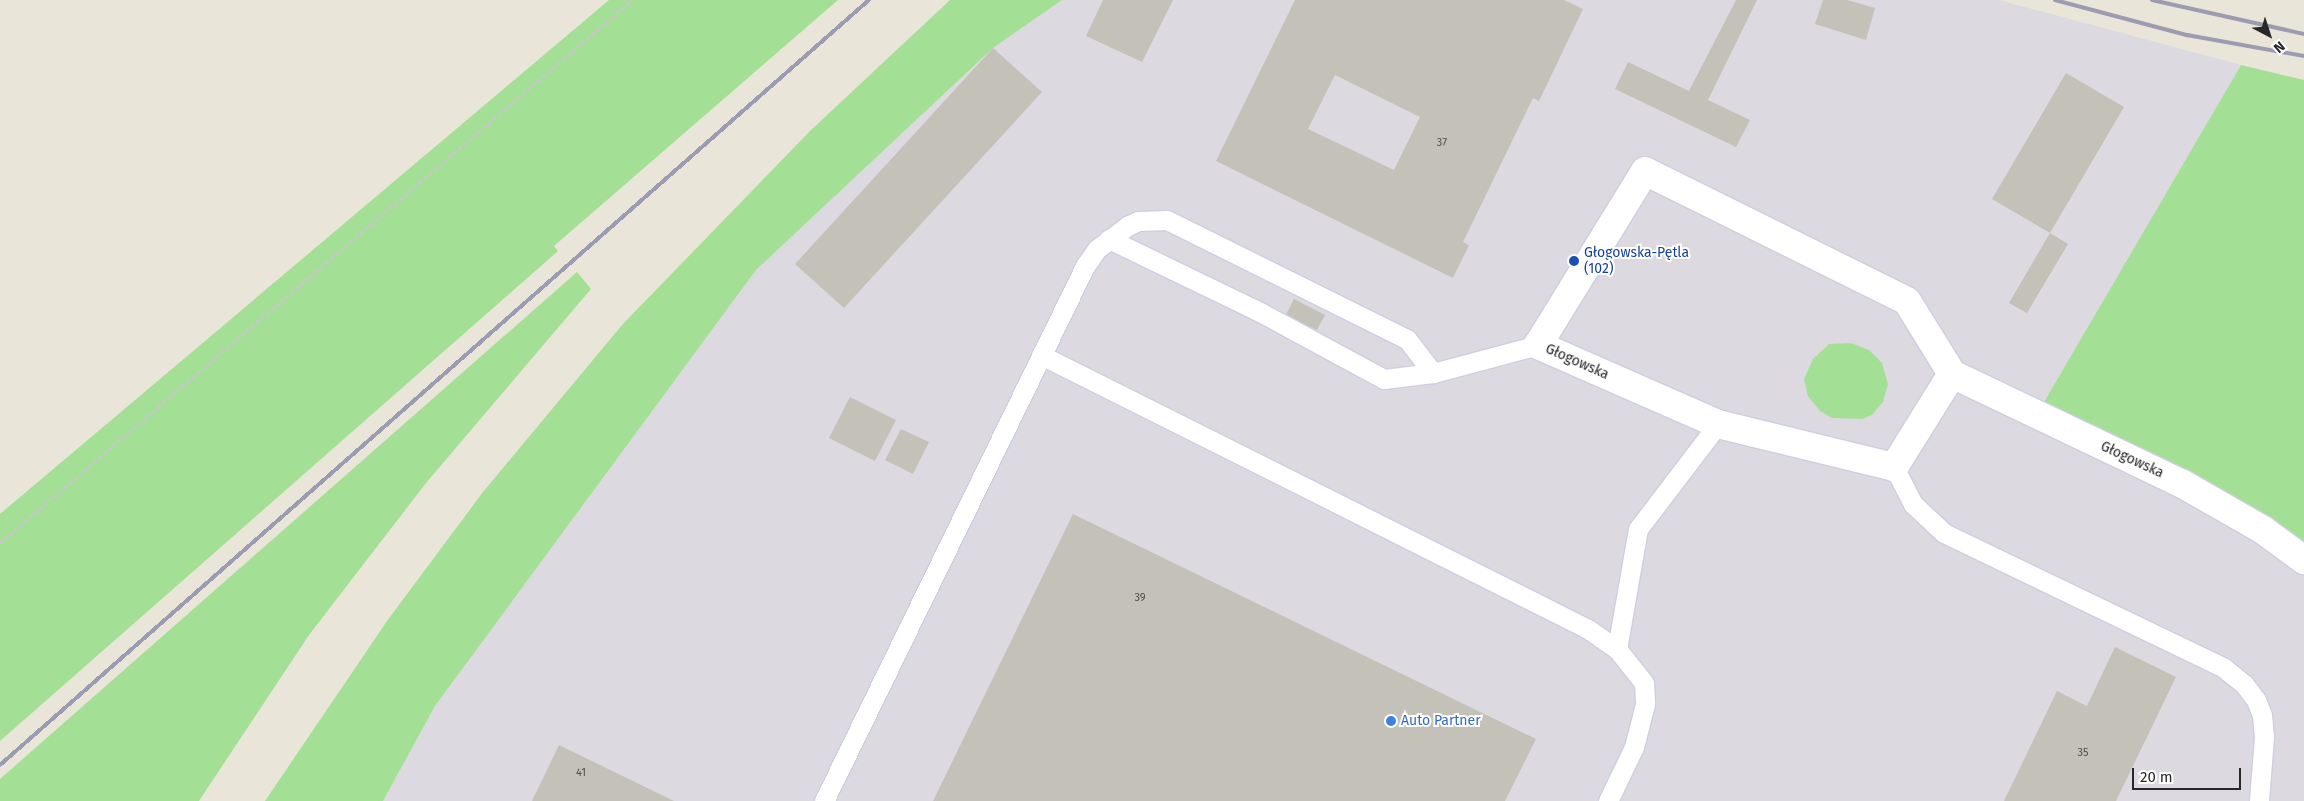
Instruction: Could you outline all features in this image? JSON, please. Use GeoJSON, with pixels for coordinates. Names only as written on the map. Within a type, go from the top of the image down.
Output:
{"type":"FeatureCollection","features":[{"type":"Feature","properties":{"kind":"street","name":"Głogowska"},"geometry":{"type":"LineString","coordinates":[[1894,467],[1718,424],[1538,345],[1645,171],[1906,301],[1952,374],[2188,486],[2263,530],[2304,560]]}},
{"type":"Feature","properties":{"kind":"street"},"geometry":{"type":"LineString","coordinates":[[1894,467],[1952,374]]}},
{"type":"Feature","properties":{"kind":"lane"},"geometry":{"type":"LineString","coordinates":[[824,801],[1085,266],[1109,239],[1138,221],[1166,220],[1407,339],[1432,373]]}},
{"type":"Feature","properties":{"kind":"lane"},"geometry":{"type":"LineString","coordinates":[[1109,239],[1260,312],[1384,379],[1432,373],[1538,345]]}},
{"type":"Feature","properties":{"kind":"lane"},"geometry":{"type":"LineString","coordinates":[[1041,355],[1588,629],[1617,649],[1644,684],[1645,704],[1634,748],[1608,801]]}},
{"type":"Feature","properties":{"kind":"lane"},"geometry":{"type":"LineString","coordinates":[[1617,649],[1638,529],[1718,424]]}},
{"type":"Feature","properties":{"kind":"lane"},"geometry":{"type":"LineString","coordinates":[[1894,467],[1913,504],[1944,533],[2206,659],[2244,684],[2256,700],[2262,715],[2264,737],[2258,801]]}},
{"type":"Feature","properties":{"kind":"path"},"geometry":{"type":"LineString","coordinates":[[0,543],[632,0]]}},
{"type":"Feature","properties":{"kind":"shaded area"},"geometry":{"type":"Polygon","coordinates":[[[1062,0],[1999,0],[2241,65],[2037,414],[2304,560],[2304,801],[383,801],[435,706],[756,270],[993,48],[1062,0]]]}},
{"type":"Feature","properties":{"kind":"green space"},"geometry":{"type":"Polygon","coordinates":[[[609,0],[838,0],[554,246],[558,251],[0,741],[0,514],[609,0]]]}},
{"type":"Feature","properties":{"kind":"green space"},"geometry":{"type":"Polygon","coordinates":[[[950,0],[1062,0],[993,48],[756,270],[435,706],[383,801],[265,801],[387,621],[483,492],[622,325],[810,131],[950,0]]]}},
{"type":"Feature","properties":{"kind":"green space"},"geometry":{"type":"Polygon","coordinates":[[[2241,65],[2304,80],[2304,560],[2037,414],[2241,65]]]}},
{"type":"Feature","properties":{"kind":"green space"},"geometry":{"type":"Polygon","coordinates":[[[577,272],[591,289],[426,483],[309,635],[199,801],[0,801],[0,779],[577,272]]]}},
{"type":"Feature","properties":{"kind":"green space"},"geometry":{"type":"Polygon","coordinates":[[[1851,343],[1869,350],[1882,363],[1888,384],[1883,402],[1872,415],[1862,419],[1832,418],[1820,411],[1808,396],[1804,379],[1813,359],[1829,344],[1851,343]]]}},
{"type":"Feature","properties":{"kind":"building"},"geometry":{"type":"Polygon","coordinates":[[[1103,0],[1173,0],[1142,62],[1086,36],[1103,0]]]}},
{"type":"Feature","properties":{"kind":"building"},"geometry":{"type":"Polygon","coordinates":[[[1295,0],[1564,0],[1583,9],[1539,101],[1533,98],[1463,242],[1469,245],[1453,278],[1216,161],[1295,0]],[[1335,75],[1308,129],[1394,170],[1420,117],[1335,75]]]}},
{"type":"Feature","properties":{"kind":"building"},"geometry":{"type":"Polygon","coordinates":[[[1736,0],[1757,0],[1708,100],[1750,120],[1736,147],[1615,89],[1628,62],[1689,91],[1736,0]]]}},
{"type":"Feature","properties":{"kind":"building"},"geometry":{"type":"Polygon","coordinates":[[[1823,0],[1847,0],[1875,8],[1866,40],[1815,24],[1823,0]]]}},
{"type":"Feature","properties":{"kind":"building"},"geometry":{"type":"Polygon","coordinates":[[[993,48],[1042,92],[844,308],[795,264],[993,48]]]}},
{"type":"Feature","properties":{"kind":"building"},"geometry":{"type":"Polygon","coordinates":[[[2066,73],[2124,107],[2050,233],[1992,199],[2066,73]]]}},
{"type":"Feature","properties":{"kind":"building"},"geometry":{"type":"Polygon","coordinates":[[[2050,233],[2068,244],[2027,313],[2009,303],[2050,233]]]}},
{"type":"Feature","properties":{"kind":"building"},"geometry":{"type":"Polygon","coordinates":[[[1294,299],[1325,315],[1317,330],[1286,315],[1294,299]]]}},
{"type":"Feature","properties":{"kind":"building"},"geometry":{"type":"Polygon","coordinates":[[[850,397],[896,420],[875,461],[829,438],[850,397]]]}},
{"type":"Feature","properties":{"kind":"building"},"geometry":{"type":"Polygon","coordinates":[[[901,429],[929,442],[913,474],[885,460],[901,429]]]}},
{"type":"Feature","properties":{"kind":"building"},"geometry":{"type":"Polygon","coordinates":[[[1073,514],[1536,739],[1505,801],[933,801],[1073,514]]]}},
{"type":"Feature","properties":{"kind":"building"},"geometry":{"type":"Polygon","coordinates":[[[2115,647],[2176,677],[2116,801],[2004,801],[2057,691],[2087,706],[2115,647]]]}},
{"type":"Feature","properties":{"kind":"building"},"geometry":{"type":"Polygon","coordinates":[[[559,745],[674,801],[532,801],[559,745]]]}},
{"type":"Feature","properties":{"kind":"railway"},"geometry":{"type":"LineString","coordinates":[[0,765],[869,0]]}},
{"type":"Feature","properties":{"kind":"railway"},"geometry":{"type":"LineString","coordinates":[[2055,0],[2187,35],[2304,56]]}},
{"type":"Feature","properties":{"kind":"railway"},"geometry":{"type":"LineString","coordinates":[[2152,0],[2304,34]]}},
{"type":"Feature","properties":{"kind":"place","name":"Głogowska-Pętla (102)"},"geometry":{"type":"Point","coordinates":[1574,261]}},
{"type":"Feature","properties":{"kind":"place","name":"Auto Partner"},"geometry":{"type":"Point","coordinates":[1391,721]}}]}
